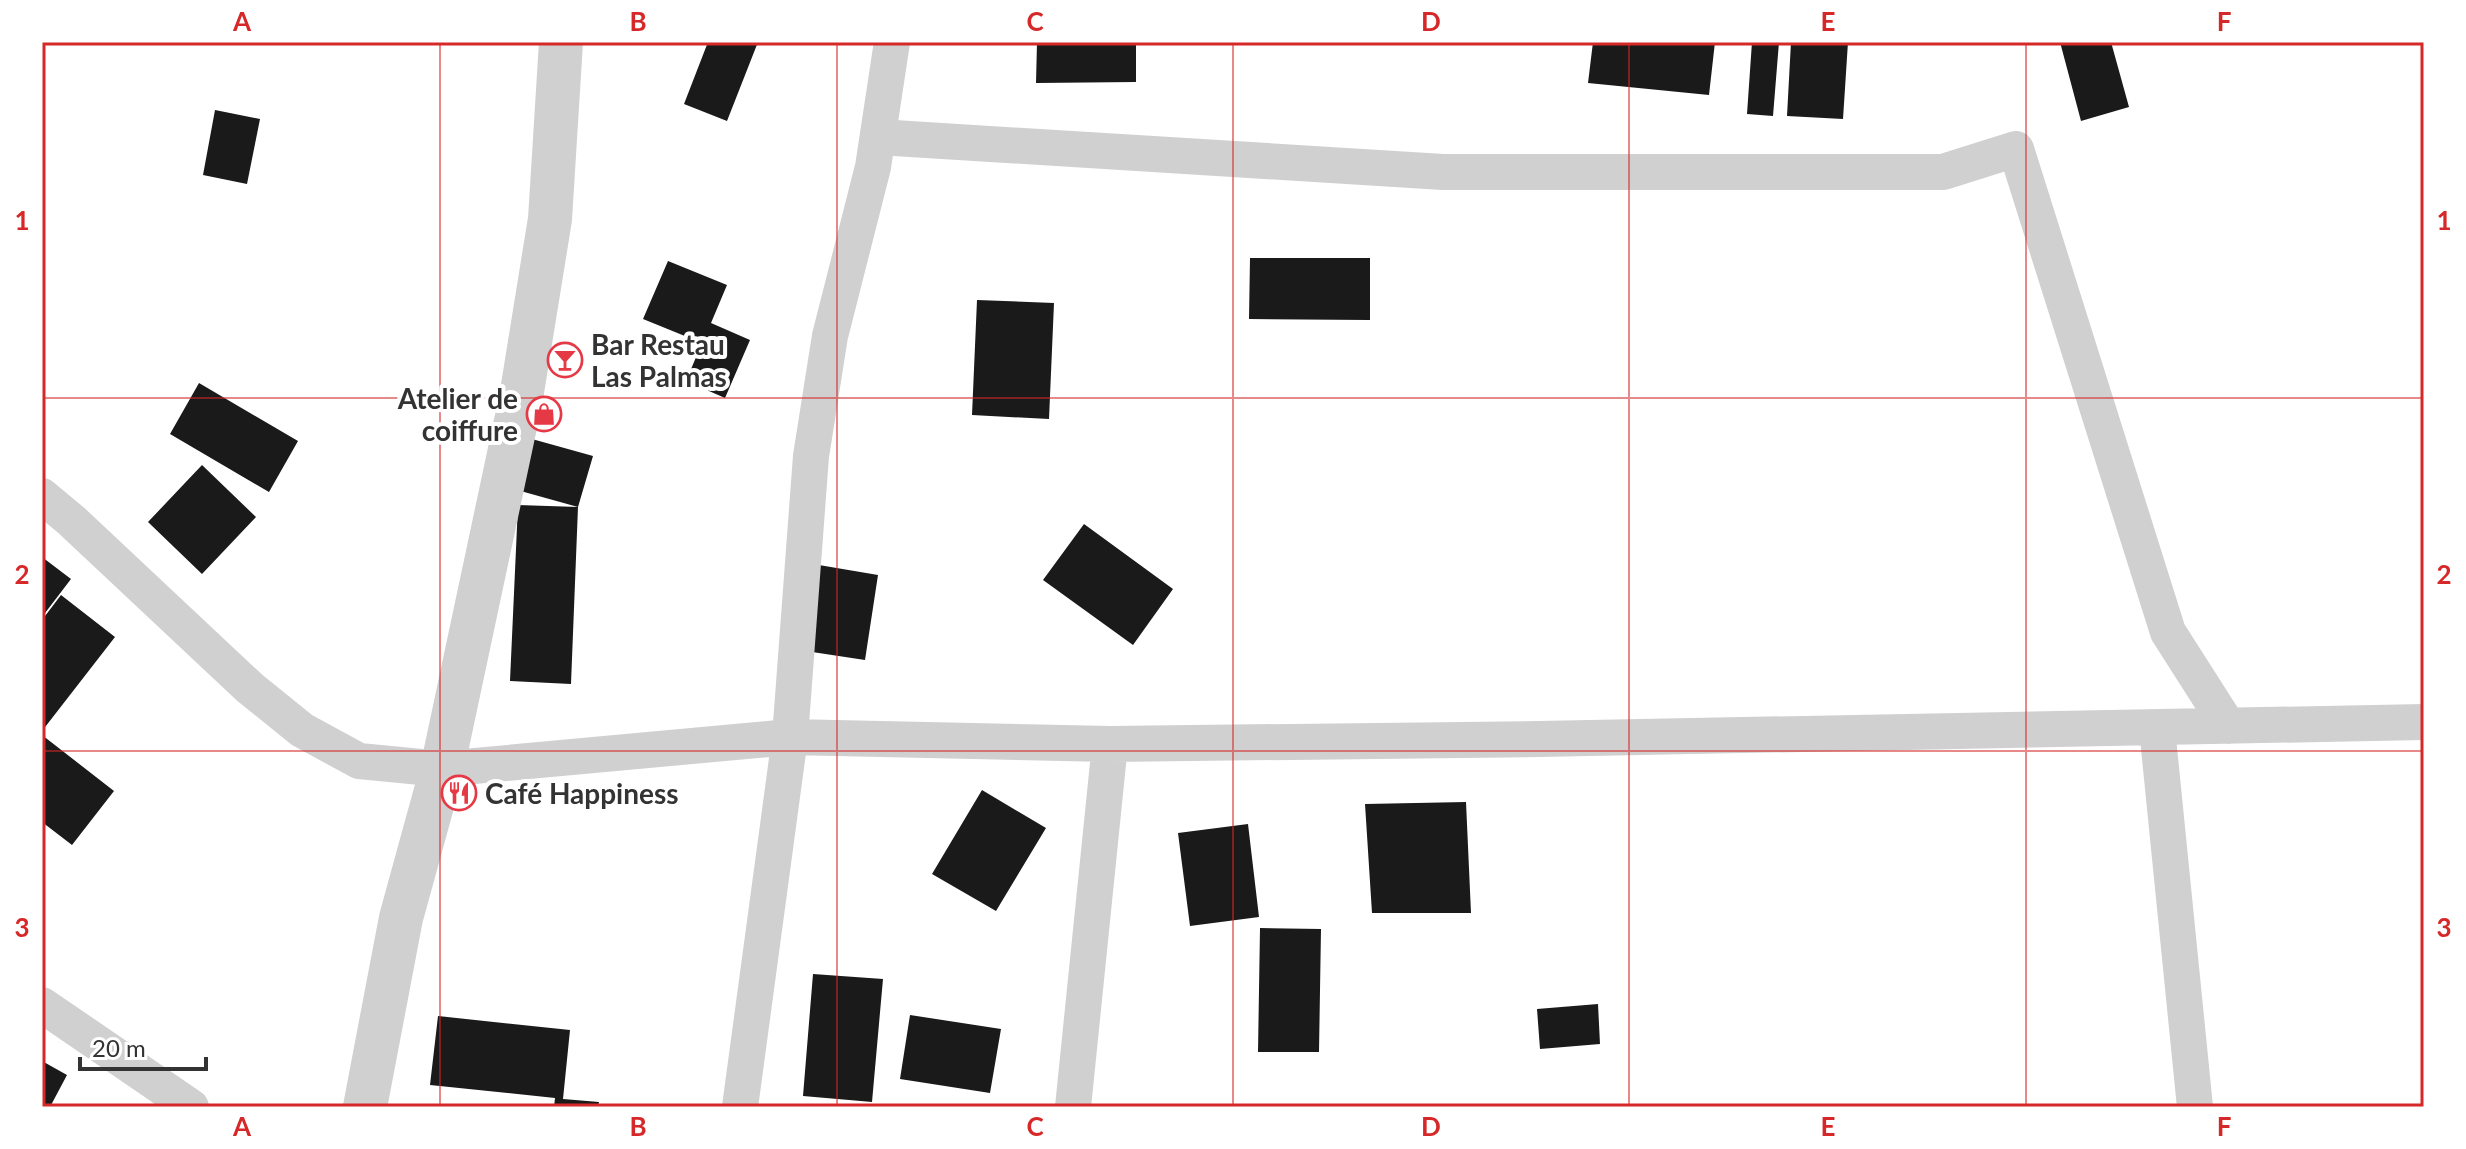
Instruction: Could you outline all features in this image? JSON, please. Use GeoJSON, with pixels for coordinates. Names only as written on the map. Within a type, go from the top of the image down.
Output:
{"type":"FeatureCollection","features":[{"type":"Feature","properties":{"kind":"street"},"geometry":{"type":"LineString","coordinates":[[365,1107],[401,918],[442,769],[521,398],[550,219],[561,42]]}},
{"type":"Feature","properties":{"kind":"street"},"geometry":{"type":"LineString","coordinates":[[740,1107],[790,737],[811,456],[830,336],[873,167],[892,42]]}},
{"type":"Feature","properties":{"kind":"street"},"geometry":{"type":"LineString","coordinates":[[878,137],[1443,172],[1943,172],[2016,149],[2168,632],[2228,726]]}},
{"type":"Feature","properties":{"kind":"street"},"geometry":{"type":"LineString","coordinates":[[42,496],[250,688],[302,730],[359,761],[442,769],[790,737],[1110,744],[2424,722]]}},
{"type":"Feature","properties":{"kind":"street"},"geometry":{"type":"LineString","coordinates":[[2157,728],[2195,1107]]}},
{"type":"Feature","properties":{"kind":"street"},"geometry":{"type":"LineString","coordinates":[[1073,1107],[1110,744]]}},
{"type":"Feature","properties":{"kind":"street"},"geometry":{"type":"LineString","coordinates":[[42,1005],[191,1107]]}},
{"type":"Feature","properties":{"kind":"building"},"geometry":{"type":"Polygon","coordinates":[[[708,42],[758,42],[727,121],[684,104],[708,42]]]}},
{"type":"Feature","properties":{"kind":"building"},"geometry":{"type":"Polygon","coordinates":[[[1037,42],[1136,42],[1136,82],[1036,83],[1037,42]]]}},
{"type":"Feature","properties":{"kind":"building"},"geometry":{"type":"Polygon","coordinates":[[[1593,42],[1715,42],[1709,95],[1588,83],[1593,42]]]}},
{"type":"Feature","properties":{"kind":"building"},"geometry":{"type":"Polygon","coordinates":[[[1752,42],[1779,42],[1773,116],[1747,114],[1752,42]]]}},
{"type":"Feature","properties":{"kind":"building"},"geometry":{"type":"Polygon","coordinates":[[[1791,42],[1848,42],[1843,119],[1787,116],[1791,42]]]}},
{"type":"Feature","properties":{"kind":"building"},"geometry":{"type":"Polygon","coordinates":[[[2060,42],[2111,42],[2129,107],[2081,121],[2060,42]]]}},
{"type":"Feature","properties":{"kind":"building"},"geometry":{"type":"Polygon","coordinates":[[[215,110],[260,119],[247,184],[203,175],[215,110]]]}},
{"type":"Feature","properties":{"kind":"building"},"geometry":{"type":"Polygon","coordinates":[[[1250,258],[1370,258],[1370,320],[1249,319],[1250,258]]]}},
{"type":"Feature","properties":{"kind":"building"},"geometry":{"type":"Polygon","coordinates":[[[668,261],[727,285],[711,323],[750,340],[725,398],[686,381],[702,343],[643,319],[668,261]]]}},
{"type":"Feature","properties":{"kind":"building"},"geometry":{"type":"Polygon","coordinates":[[[977,300],[1054,303],[1049,419],[972,415],[977,300]]]}},
{"type":"Feature","properties":{"kind":"building"},"geometry":{"type":"Polygon","coordinates":[[[199,383],[298,441],[269,492],[170,434],[199,383]]]}},
{"type":"Feature","properties":{"kind":"building"},"geometry":{"type":"Polygon","coordinates":[[[532,439],[593,456],[578,507],[517,490],[532,439]]]}},
{"type":"Feature","properties":{"kind":"building"},"geometry":{"type":"Polygon","coordinates":[[[202,465],[256,517],[202,574],[148,522],[202,465]]]}},
{"type":"Feature","properties":{"kind":"building"},"geometry":{"type":"Polygon","coordinates":[[[518,505],[578,507],[571,684],[510,681],[518,505]]]}},
{"type":"Feature","properties":{"kind":"building"},"geometry":{"type":"Polygon","coordinates":[[[1084,524],[1173,589],[1133,645],[1043,580],[1084,524]]]}},
{"type":"Feature","properties":{"kind":"building"},"geometry":{"type":"Polygon","coordinates":[[[42,557],[71,579],[42,617],[42,557]]]}},
{"type":"Feature","properties":{"kind":"building"},"geometry":{"type":"Polygon","coordinates":[[[813,564],[878,575],[865,660],[799,650],[813,564]]]}},
{"type":"Feature","properties":{"kind":"building"},"geometry":{"type":"Polygon","coordinates":[[[61,595],[115,637],[42,731],[42,620],[61,595]]]}},
{"type":"Feature","properties":{"kind":"building"},"geometry":{"type":"Polygon","coordinates":[[[42,735],[114,791],[72,845],[42,822],[42,735]]]}},
{"type":"Feature","properties":{"kind":"building"},"geometry":{"type":"Polygon","coordinates":[[[982,790],[1046,828],[996,911],[932,874],[982,790]]]}},
{"type":"Feature","properties":{"kind":"building"},"geometry":{"type":"Polygon","coordinates":[[[1466,802],[1471,913],[1372,913],[1365,804],[1466,802]]]}},
{"type":"Feature","properties":{"kind":"building"},"geometry":{"type":"Polygon","coordinates":[[[1248,824],[1259,917],[1190,926],[1178,833],[1248,824]]]}},
{"type":"Feature","properties":{"kind":"building"},"geometry":{"type":"Polygon","coordinates":[[[1260,928],[1321,929],[1319,1052],[1258,1052],[1260,928]]]}},
{"type":"Feature","properties":{"kind":"building"},"geometry":{"type":"Polygon","coordinates":[[[813,974],[883,979],[872,1102],[803,1096],[813,974]]]}},
{"type":"Feature","properties":{"kind":"building"},"geometry":{"type":"Polygon","coordinates":[[[1598,1004],[1600,1044],[1540,1049],[1537,1009],[1598,1004]]]}},
{"type":"Feature","properties":{"kind":"building"},"geometry":{"type":"Polygon","coordinates":[[[910,1015],[1001,1029],[990,1093],[900,1079],[910,1015]]]}},
{"type":"Feature","properties":{"kind":"building"},"geometry":{"type":"Polygon","coordinates":[[[438,1016],[570,1030],[563,1099],[599,1102],[598,1107],[554,1107],[555,1098],[430,1085],[438,1016]]]}},
{"type":"Feature","properties":{"kind":"building"},"geometry":{"type":"Polygon","coordinates":[[[42,1061],[67,1075],[50,1107],[42,1107],[42,1061]]]}},
{"type":"Feature","properties":{"kind":"place","name":"Bar Restau Las Palmas"},"geometry":{"type":"Point","coordinates":[565,360]}},
{"type":"Feature","properties":{"kind":"place","name":"Atelier de coiffure"},"geometry":{"type":"Point","coordinates":[544,414]}},
{"type":"Feature","properties":{"kind":"place","name":"Café Happiness"},"geometry":{"type":"Point","coordinates":[459,793]}}]}
